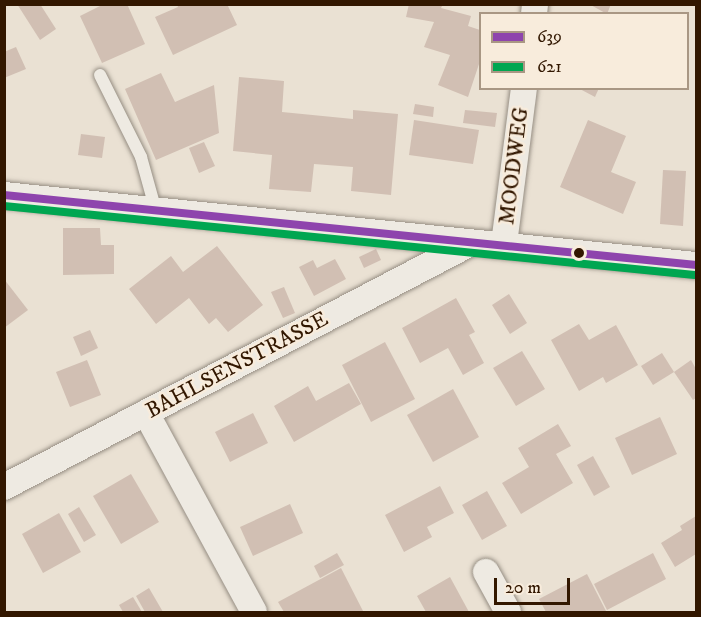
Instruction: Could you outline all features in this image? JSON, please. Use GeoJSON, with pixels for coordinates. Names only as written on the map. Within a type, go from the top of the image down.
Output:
{"type":"FeatureCollection","features":[{"type":"Feature","properties":{"kind":"street","name":"MOODWEG"},"geometry":{"type":"LineString","coordinates":[[504,244],[525,90]]}},
{"type":"Feature","properties":{"kind":"street"},"geometry":{"type":"LineString","coordinates":[[4,195],[469,244],[504,244],[696,265]]}},
{"type":"Feature","properties":{"kind":"street","name":"BAHLSENSTRASSE"},"geometry":{"type":"LineString","coordinates":[[4,487],[469,244]]}},
{"type":"Feature","properties":{"kind":"street"},"geometry":{"type":"LineString","coordinates":[[146,413],[254,612]]}},
{"type":"Feature","properties":{"kind":"street"},"geometry":{"type":"LineString","coordinates":[[486,572],[508,612]]}},
{"type":"Feature","properties":{"kind":"lane"},"geometry":{"type":"LineString","coordinates":[[100,75],[141,157],[156,211]]}},
{"type":"Feature","properties":{"kind":"building"},"geometry":{"type":"Polygon","coordinates":[[[17,4],[40,4],[56,29],[40,40],[17,4]]]}},
{"type":"Feature","properties":{"kind":"building"},"geometry":{"type":"Polygon","coordinates":[[[104,4],[127,4],[145,44],[102,63],[80,16],[104,4]]]}},
{"type":"Feature","properties":{"kind":"building"},"geometry":{"type":"Polygon","coordinates":[[[177,4],[227,4],[237,25],[173,55],[155,17],[178,7],[177,4]]]}},
{"type":"Feature","properties":{"kind":"building"},"geometry":{"type":"Polygon","coordinates":[[[409,4],[443,4],[441,8],[471,16],[468,26],[479,30],[479,64],[468,97],[438,85],[450,55],[424,47],[434,22],[406,17],[409,4]]]}},
{"type":"Feature","properties":{"kind":"building"},"geometry":{"type":"Polygon","coordinates":[[[589,4],[611,4],[608,12],[589,4]]]}},
{"type":"Feature","properties":{"kind":"building"},"geometry":{"type":"Polygon","coordinates":[[[16,47],[26,69],[4,78],[4,52],[16,47]]]}},
{"type":"Feature","properties":{"kind":"building"},"geometry":{"type":"Polygon","coordinates":[[[161,73],[175,102],[214,85],[219,133],[156,160],[125,89],[161,73]]]}},
{"type":"Feature","properties":{"kind":"building"},"geometry":{"type":"Polygon","coordinates":[[[239,77],[284,81],[282,112],[353,119],[353,110],[398,114],[391,195],[351,191],[353,167],[314,164],[311,192],[269,189],[272,155],[233,151],[239,77]]]}},
{"type":"Feature","properties":{"kind":"building"},"geometry":{"type":"Polygon","coordinates":[[[582,90],[598,90],[595,97],[582,90]]]}},
{"type":"Feature","properties":{"kind":"building"},"geometry":{"type":"Polygon","coordinates":[[[415,104],[434,107],[433,117],[413,114],[415,104]]]}},
{"type":"Feature","properties":{"kind":"building"},"geometry":{"type":"Polygon","coordinates":[[[465,110],[497,113],[495,127],[463,123],[465,110]]]}},
{"type":"Feature","properties":{"kind":"building"},"geometry":{"type":"Polygon","coordinates":[[[414,120],[479,130],[473,164],[409,155],[414,120]]]}},
{"type":"Feature","properties":{"kind":"building"},"geometry":{"type":"Polygon","coordinates":[[[588,120],[626,136],[611,172],[636,182],[623,214],[560,187],[588,120]]]}},
{"type":"Feature","properties":{"kind":"building"},"geometry":{"type":"Polygon","coordinates":[[[81,134],[105,137],[102,158],[78,155],[81,134]]]}},
{"type":"Feature","properties":{"kind":"building"},"geometry":{"type":"Polygon","coordinates":[[[204,142],[215,166],[199,173],[189,148],[204,142]]]}},
{"type":"Feature","properties":{"kind":"building"},"geometry":{"type":"Polygon","coordinates":[[[663,170],[686,171],[683,226],[660,224],[663,170]]]}},
{"type":"Feature","properties":{"kind":"building"},"geometry":{"type":"Polygon","coordinates":[[[63,228],[100,228],[101,245],[114,245],[114,274],[63,275],[63,228]]]}},
{"type":"Feature","properties":{"kind":"building"},"geometry":{"type":"Polygon","coordinates":[[[217,246],[263,305],[228,332],[216,318],[209,324],[189,298],[156,324],[129,289],[171,256],[183,272],[217,246]]]}},
{"type":"Feature","properties":{"kind":"building"},"geometry":{"type":"Polygon","coordinates":[[[376,249],[381,260],[364,268],[359,257],[376,249]]]}},
{"type":"Feature","properties":{"kind":"building"},"geometry":{"type":"Polygon","coordinates":[[[335,259],[346,279],[314,296],[299,267],[313,260],[317,268],[335,259]]]}},
{"type":"Feature","properties":{"kind":"building"},"geometry":{"type":"Polygon","coordinates":[[[4,279],[28,310],[4,328],[4,279]]]}},
{"type":"Feature","properties":{"kind":"building"},"geometry":{"type":"Polygon","coordinates":[[[284,287],[295,313],[283,318],[271,292],[284,287]]]}},
{"type":"Feature","properties":{"kind":"building"},"geometry":{"type":"Polygon","coordinates":[[[509,294],[527,323],[510,334],[492,305],[509,294]]]}},
{"type":"Feature","properties":{"kind":"building"},"geometry":{"type":"Polygon","coordinates":[[[456,298],[475,332],[469,335],[484,363],[463,375],[448,348],[420,363],[402,328],[456,298]]]}},
{"type":"Feature","properties":{"kind":"building"},"geometry":{"type":"Polygon","coordinates":[[[579,324],[589,340],[616,325],[638,365],[606,383],[603,377],[579,391],[551,340],[579,324]]]}},
{"type":"Feature","properties":{"kind":"building"},"geometry":{"type":"Polygon","coordinates":[[[90,330],[98,348],[81,356],[73,337],[90,330]]]}},
{"type":"Feature","properties":{"kind":"building"},"geometry":{"type":"Polygon","coordinates":[[[385,342],[415,399],[371,422],[342,365],[385,342]]]}},
{"type":"Feature","properties":{"kind":"building"},"geometry":{"type":"Polygon","coordinates":[[[522,351],[545,389],[516,406],[493,368],[522,351]]]}},
{"type":"Feature","properties":{"kind":"building"},"geometry":{"type":"Polygon","coordinates":[[[662,353],[674,372],[653,385],[641,366],[662,353]]]}},
{"type":"Feature","properties":{"kind":"building"},"geometry":{"type":"Polygon","coordinates":[[[87,360],[101,395],[70,407],[56,372],[87,360]]]}},
{"type":"Feature","properties":{"kind":"building"},"geometry":{"type":"Polygon","coordinates":[[[691,360],[696,369],[696,398],[693,400],[674,372],[691,360]]]}},
{"type":"Feature","properties":{"kind":"building"},"geometry":{"type":"Polygon","coordinates":[[[349,383],[361,404],[294,442],[274,406],[308,386],[316,401],[349,383]]]}},
{"type":"Feature","properties":{"kind":"building"},"geometry":{"type":"Polygon","coordinates":[[[453,389],[479,437],[433,462],[407,415],[453,389]]]}},
{"type":"Feature","properties":{"kind":"building"},"geometry":{"type":"Polygon","coordinates":[[[253,413],[268,443],[230,462],[215,432],[253,413]]]}},
{"type":"Feature","properties":{"kind":"building"},"geometry":{"type":"Polygon","coordinates":[[[660,417],[677,454],[632,475],[615,438],[660,417]]]}},
{"type":"Feature","properties":{"kind":"building"},"geometry":{"type":"Polygon","coordinates":[[[558,424],[571,446],[556,454],[573,483],[521,514],[502,483],[529,467],[518,448],[558,424]]]}},
{"type":"Feature","properties":{"kind":"building"},"geometry":{"type":"Polygon","coordinates":[[[593,456],[610,487],[594,496],[577,465],[593,456]]]}},
{"type":"Feature","properties":{"kind":"building"},"geometry":{"type":"Polygon","coordinates":[[[131,474],[159,522],[121,544],[93,496],[131,474]]]}},
{"type":"Feature","properties":{"kind":"building"},"geometry":{"type":"Polygon","coordinates":[[[440,486],[454,513],[427,527],[432,537],[404,552],[385,515],[440,486]]]}},
{"type":"Feature","properties":{"kind":"building"},"geometry":{"type":"Polygon","coordinates":[[[487,491],[507,526],[482,540],[462,505],[487,491]]]}},
{"type":"Feature","properties":{"kind":"building"},"geometry":{"type":"Polygon","coordinates":[[[290,504],[303,533],[253,556],[240,527],[290,504]]]}},
{"type":"Feature","properties":{"kind":"building"},"geometry":{"type":"Polygon","coordinates":[[[79,507],[96,535],[84,542],[68,514],[79,507]]]}},
{"type":"Feature","properties":{"kind":"building"},"geometry":{"type":"Polygon","coordinates":[[[59,513],[81,552],[43,573],[22,534],[59,513]]]}},
{"type":"Feature","properties":{"kind":"building"},"geometry":{"type":"Polygon","coordinates":[[[696,516],[696,554],[675,567],[661,543],[682,530],[680,526],[696,516]]]}},
{"type":"Feature","properties":{"kind":"building"},"geometry":{"type":"Polygon","coordinates":[[[337,553],[344,565],[320,578],[314,566],[337,553]]]}},
{"type":"Feature","properties":{"kind":"building"},"geometry":{"type":"Polygon","coordinates":[[[653,553],[666,579],[607,610],[594,584],[653,553]]]}},
{"type":"Feature","properties":{"kind":"building"},"geometry":{"type":"Polygon","coordinates":[[[341,568],[363,611],[284,612],[278,602],[341,568]]]}},
{"type":"Feature","properties":{"kind":"building"},"geometry":{"type":"Polygon","coordinates":[[[587,574],[606,611],[546,612],[539,599],[587,574]]]}},
{"type":"Feature","properties":{"kind":"building"},"geometry":{"type":"Polygon","coordinates":[[[450,577],[469,612],[426,612],[417,596],[450,577]]]}},
{"type":"Feature","properties":{"kind":"building"},"geometry":{"type":"Polygon","coordinates":[[[149,588],[163,612],[145,612],[136,596],[149,588]]]}},
{"type":"Feature","properties":{"kind":"building"},"geometry":{"type":"Polygon","coordinates":[[[133,597],[142,612],[123,612],[119,605],[133,597]]]}},
{"type":"Feature","properties":{"kind":"transit line","name":"639"},"geometry":{"type":"LineString","coordinates":[[4,195],[696,265]]}},
{"type":"Feature","properties":{"kind":"transit line","name":"621"},"geometry":{"type":"LineString","coordinates":[[4,206],[695,275]]}}]}
